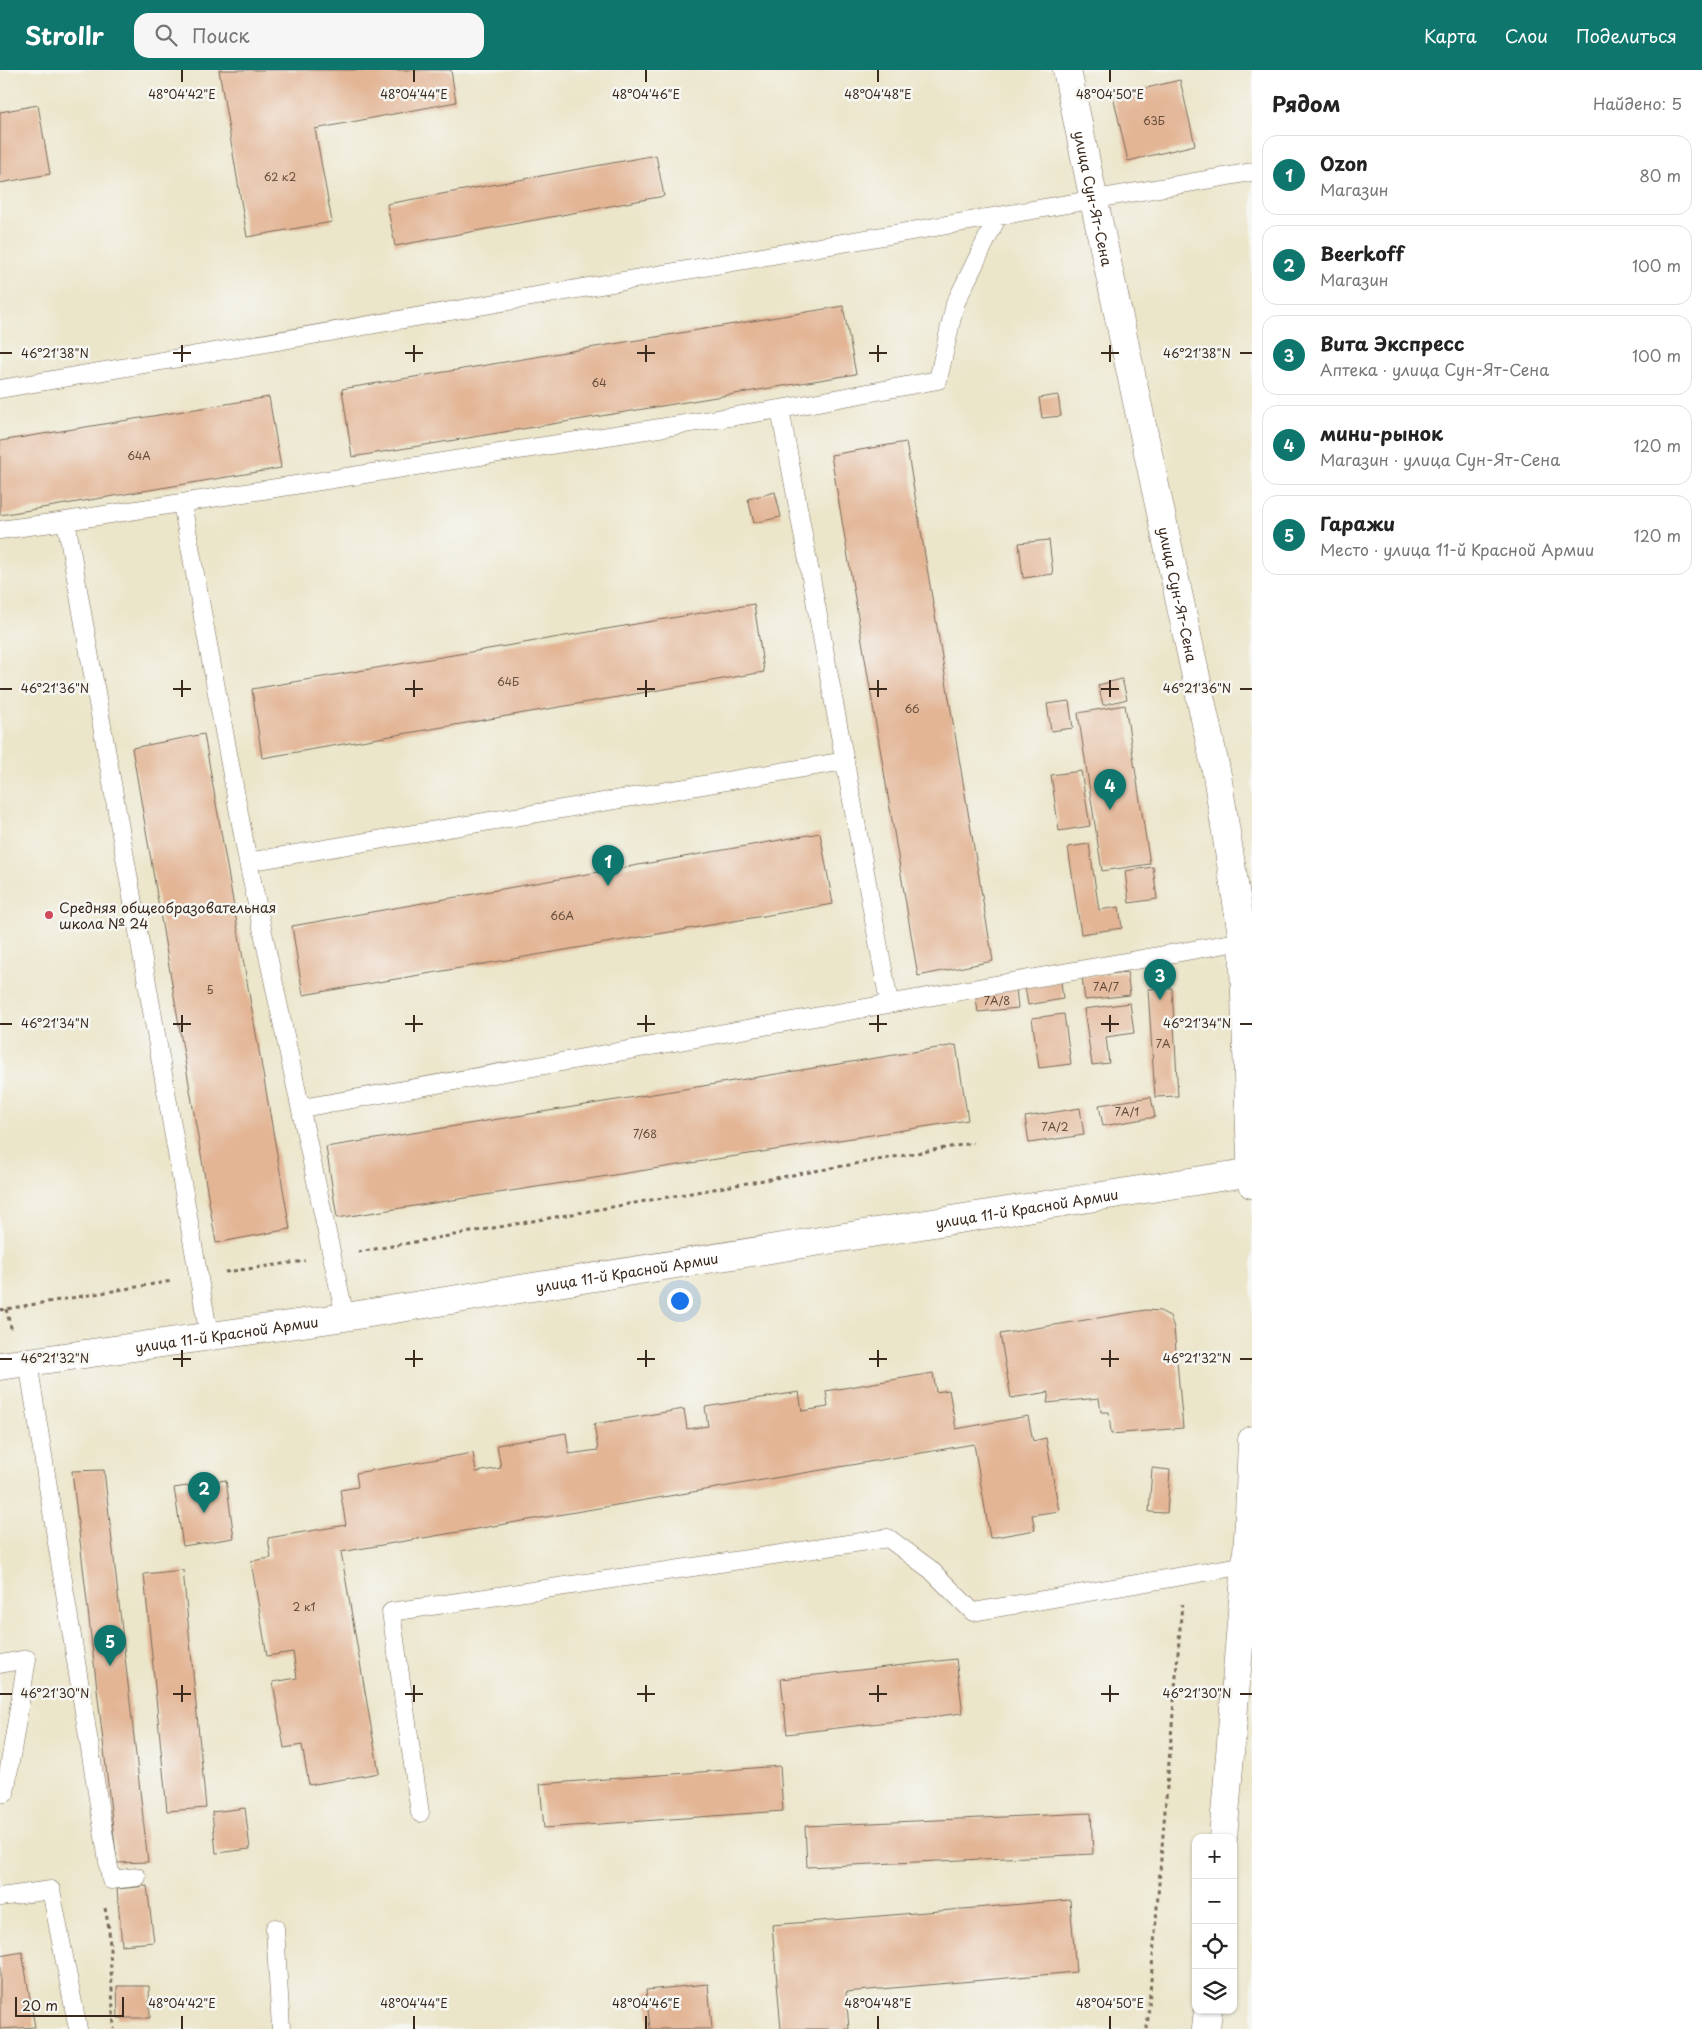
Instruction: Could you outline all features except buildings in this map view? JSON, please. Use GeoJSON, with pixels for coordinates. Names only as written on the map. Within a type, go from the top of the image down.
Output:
{"type":"FeatureCollection","features":[{"type":"Feature","properties":{"kind":"street","name":"улица Сун-Ят-Сена"},"geometry":{"type":"LineString","coordinates":[[1067,70],[1217,775],[1243,941],[1252,1184]]}},
{"type":"Feature","properties":{"kind":"street","name":"улица 11-й Красной Армии"},"geometry":{"type":"LineString","coordinates":[[0,1366],[345,1317],[1252,1172]]}},
{"type":"Feature","properties":{"kind":"street"},"geometry":{"type":"LineString","coordinates":[[1223,1834],[1246,1565],[1252,1440]]}},
{"type":"Feature","properties":{"kind":"street"},"geometry":{"type":"LineString","coordinates":[[1206,2029],[1208,2014]]}},
{"type":"Feature","properties":{"kind":"lane"},"geometry":{"type":"LineString","coordinates":[[0,389],[1094,201],[1252,172]]}},
{"type":"Feature","properties":{"kind":"lane"},"geometry":{"type":"LineString","coordinates":[[0,530],[66,522],[780,409],[938,380],[955,304],[998,216]]}},
{"type":"Feature","properties":{"kind":"lane"},"geometry":{"type":"LineString","coordinates":[[780,409],[889,1002]]}},
{"type":"Feature","properties":{"kind":"lane"},"geometry":{"type":"LineString","coordinates":[[182,503],[248,862],[302,1108],[345,1317]]}},
{"type":"Feature","properties":{"kind":"lane"},"geometry":{"type":"LineString","coordinates":[[66,522],[209,1336]]}},
{"type":"Feature","properties":{"kind":"lane"},"geometry":{"type":"LineString","coordinates":[[248,862],[845,761]]}},
{"type":"Feature","properties":{"kind":"lane"},"geometry":{"type":"LineString","coordinates":[[302,1108],[889,1002],[1243,941]]}},
{"type":"Feature","properties":{"kind":"lane"},"geometry":{"type":"LineString","coordinates":[[28,1362],[111,1880],[137,1877]]}},
{"type":"Feature","properties":{"kind":"lane"},"geometry":{"type":"LineString","coordinates":[[420,1813],[391,1612],[888,1538],[930,1569],[972,1612],[1184,1574],[1246,1565]]}},
{"type":"Feature","properties":{"kind":"lane"},"geometry":{"type":"LineString","coordinates":[[0,1664],[27,1659],[5,1793],[0,1794]]}},
{"type":"Feature","properties":{"kind":"lane"},"geometry":{"type":"LineString","coordinates":[[0,1897],[50,1890],[78,2029]]}},
{"type":"Feature","properties":{"kind":"lane"},"geometry":{"type":"LineString","coordinates":[[275,1928],[280,2029]]}},
{"type":"Feature","properties":{"kind":"path"},"geometry":{"type":"LineString","coordinates":[[0,1310],[198,1276],[332,1257],[973,1143]]}},
{"type":"Feature","properties":{"kind":"path"},"geometry":{"type":"LineString","coordinates":[[1147,2029],[1184,1574]]}},
{"type":"Feature","properties":{"kind":"place","name":"мини-рынок"},"geometry":{"type":"Point","coordinates":[1110,810]}},
{"type":"Feature","properties":{"kind":"place","name":"Ozon"},"geometry":{"type":"Point","coordinates":[608,886]}},
{"type":"Feature","properties":{"kind":"place","name":"Средняя общеобразовательная школа № 24"},"geometry":{"type":"Point","coordinates":[49,915]}},
{"type":"Feature","properties":{"kind":"place","name":"Вита Экспресс"},"geometry":{"type":"Point","coordinates":[1160,1000]}},
{"type":"Feature","properties":{"kind":"place","name":"Beerkoff"},"geometry":{"type":"Point","coordinates":[204,1513]}},
{"type":"Feature","properties":{"kind":"place","name":"Гаражи"},"geometry":{"type":"Point","coordinates":[110,1666]}}]}
